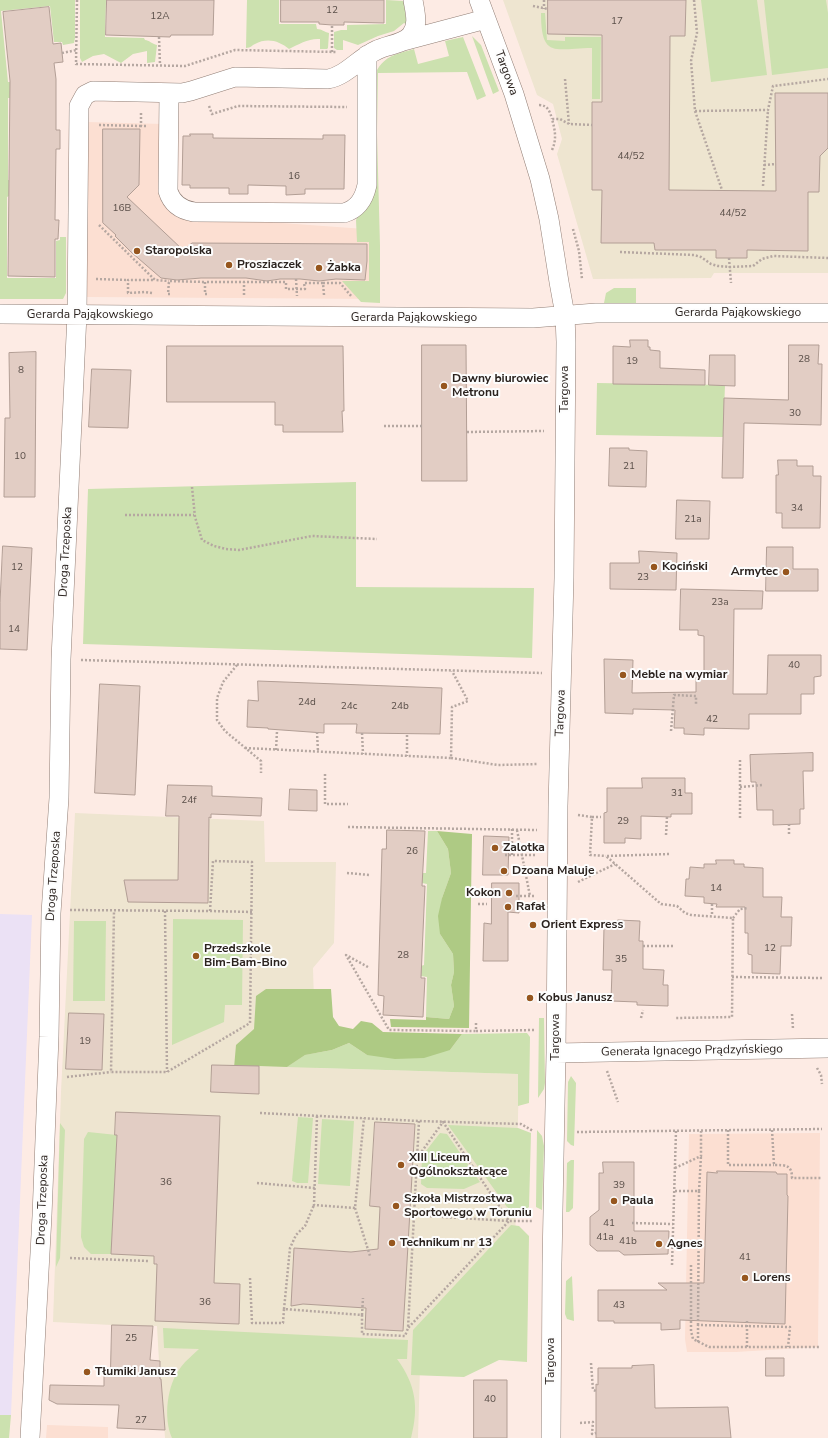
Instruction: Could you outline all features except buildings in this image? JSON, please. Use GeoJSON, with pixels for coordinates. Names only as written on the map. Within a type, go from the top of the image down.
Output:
{"type":"FeatureCollection","features":[{"type":"Feature","properties":{"kind":"street"},"geometry":{"type":"LineString","coordinates":[[403,41],[411,36],[415,27],[416,18],[413,0]]}},
{"type":"Feature","properties":{"kind":"street","name":"Targowa"},"geometry":{"type":"LineString","coordinates":[[479,0],[514,94],[540,179],[549,219],[564,315],[566,350],[562,674],[558,798],[551,1438]]}},
{"type":"Feature","properties":{"kind":"street","name":"Droga Trzeposka"},"geometry":{"type":"LineString","coordinates":[[30,1438],[42,1216],[51,913],[60,798],[61,659],[77,314],[80,102],[85,95],[92,92],[169,94],[191,91],[235,77],[334,78],[344,73],[367,55],[378,49],[486,19]]}},
{"type":"Feature","properties":{"kind":"street"},"geometry":{"type":"LineString","coordinates":[[169,94],[168,191],[172,200],[180,208],[194,212],[344,213],[354,209],[358,205],[367,185],[367,55]]}},
{"type":"Feature","properties":{"kind":"street","name":"Gerarda Pająkowskiego"},"geometry":{"type":"LineString","coordinates":[[0,314],[533,318],[596,313],[828,313]]}},
{"type":"Feature","properties":{"kind":"street","name":"Generała Ignacego Prądzyńskiego"},"geometry":{"type":"LineString","coordinates":[[556,1053],[828,1048]]}},
{"type":"Feature","properties":{"kind":"path"},"geometry":{"type":"LineString","coordinates":[[77,0],[76,64],[185,66],[235,50],[332,52],[332,25]]}},
{"type":"Feature","properties":{"kind":"path"},"geometry":{"type":"LineString","coordinates":[[544,0],[544,9]]}},
{"type":"Feature","properties":{"kind":"path"},"geometry":{"type":"LineString","coordinates":[[694,0],[697,33],[691,61],[694,111],[722,190]]}},
{"type":"Feature","properties":{"kind":"path"},"geometry":{"type":"LineString","coordinates":[[533,6],[548,9]]}},
{"type":"Feature","properties":{"kind":"path"},"geometry":{"type":"LineString","coordinates":[[159,37],[160,66]]}},
{"type":"Feature","properties":{"kind":"path"},"geometry":{"type":"LineString","coordinates":[[62,53],[77,50]]}},
{"type":"Feature","properties":{"kind":"path"},"geometry":{"type":"LineString","coordinates":[[565,79],[569,124]]}},
{"type":"Feature","properties":{"kind":"path"},"geometry":{"type":"LineString","coordinates":[[763,186],[768,110],[773,86],[828,79]]}},
{"type":"Feature","properties":{"kind":"path"},"geometry":{"type":"LineString","coordinates":[[207,100],[212,114],[238,106],[350,107]]}},
{"type":"Feature","properties":{"kind":"path"},"geometry":{"type":"LineString","coordinates":[[536,105],[542,105],[549,110],[555,133],[555,143],[552,151]]}},
{"type":"Feature","properties":{"kind":"path"},"geometry":{"type":"LineString","coordinates":[[694,111],[768,110]]}},
{"type":"Feature","properties":{"kind":"path"},"geometry":{"type":"LineString","coordinates":[[552,119],[560,119],[569,124],[592,125]]}},
{"type":"Feature","properties":{"kind":"path"},"geometry":{"type":"LineString","coordinates":[[96,122],[100,126],[141,126]]}},
{"type":"Feature","properties":{"kind":"path"},"geometry":{"type":"LineString","coordinates":[[764,165],[776,164]]}},
{"type":"Feature","properties":{"kind":"path"},"geometry":{"type":"LineString","coordinates":[[97,224],[155,280]]}},
{"type":"Feature","properties":{"kind":"path"},"geometry":{"type":"LineString","coordinates":[[620,252],[694,255],[701,257],[711,264],[730,267],[753,266],[762,260],[773,256],[828,258]]}},
{"type":"Feature","properties":{"kind":"path"},"geometry":{"type":"LineString","coordinates":[[729,258],[731,283]]}},
{"type":"Feature","properties":{"kind":"path"},"geometry":{"type":"LineString","coordinates":[[90,279],[205,282],[286,282],[286,289],[304,289],[304,283],[323,283]]}},
{"type":"Feature","properties":{"kind":"path"},"geometry":{"type":"LineString","coordinates":[[296,279],[296,296],[302,296]]}},
{"type":"Feature","properties":{"kind":"path"},"geometry":{"type":"LineString","coordinates":[[128,280],[128,293],[145,292],[152,294]]}},
{"type":"Feature","properties":{"kind":"path"},"geometry":{"type":"LineString","coordinates":[[168,294],[169,281]]}},
{"type":"Feature","properties":{"kind":"path"},"geometry":{"type":"LineString","coordinates":[[205,282],[205,294]]}},
{"type":"Feature","properties":{"kind":"path"},"geometry":{"type":"LineString","coordinates":[[244,282],[243,295],[251,295]]}},
{"type":"Feature","properties":{"kind":"path"},"geometry":{"type":"LineString","coordinates":[[160,294],[176,294]]}},
{"type":"Feature","properties":{"kind":"path"},"geometry":{"type":"LineString","coordinates":[[198,294],[213,294]]}},
{"type":"Feature","properties":{"kind":"path"},"geometry":{"type":"LineString","coordinates":[[384,426],[422,426]]}},
{"type":"Feature","properties":{"kind":"path"},"geometry":{"type":"LineString","coordinates":[[467,432],[544,431]]}},
{"type":"Feature","properties":{"kind":"path"},"geometry":{"type":"LineString","coordinates":[[192,486],[194,514],[202,540],[226,549],[239,550],[254,548],[312,536],[377,539]]}},
{"type":"Feature","properties":{"kind":"path"},"geometry":{"type":"LineString","coordinates":[[125,515],[194,514]]}},
{"type":"Feature","properties":{"kind":"path"},"geometry":{"type":"LineString","coordinates":[[61,659],[562,674]]}},
{"type":"Feature","properties":{"kind":"path"},"geometry":{"type":"LineString","coordinates":[[237,665],[223,682],[217,698],[217,720],[225,731],[261,761],[261,773]]}},
{"type":"Feature","properties":{"kind":"path"},"geometry":{"type":"LineString","coordinates":[[451,758],[452,707],[468,701],[452,670]]}},
{"type":"Feature","properties":{"kind":"path"},"geometry":{"type":"LineString","coordinates":[[671,731],[674,695],[696,696],[696,704]]}},
{"type":"Feature","properties":{"kind":"path"},"geometry":{"type":"LineString","coordinates":[[276,750],[277,731]]}},
{"type":"Feature","properties":{"kind":"path"},"geometry":{"type":"LineString","coordinates":[[318,732],[318,752]]}},
{"type":"Feature","properties":{"kind":"path"},"geometry":{"type":"LineString","coordinates":[[362,733],[363,754]]}},
{"type":"Feature","properties":{"kind":"path"},"geometry":{"type":"LineString","coordinates":[[407,735],[407,756]]}},
{"type":"Feature","properties":{"kind":"path"},"geometry":{"type":"LineString","coordinates":[[245,748],[451,758],[498,765],[538,764]]}},
{"type":"Feature","properties":{"kind":"path"},"geometry":{"type":"LineString","coordinates":[[740,759],[740,818]]}},
{"type":"Feature","properties":{"kind":"path"},"geometry":{"type":"LineString","coordinates":[[325,774],[325,804],[348,804]]}},
{"type":"Feature","properties":{"kind":"path"},"geometry":{"type":"LineString","coordinates":[[740,787],[763,785]]}},
{"type":"Feature","properties":{"kind":"path"},"geometry":{"type":"LineString","coordinates":[[578,815],[601,818]]}},
{"type":"Feature","properties":{"kind":"path"},"geometry":{"type":"LineString","coordinates":[[592,817],[590,855],[606,856],[669,854]]}},
{"type":"Feature","properties":{"kind":"path"},"geometry":{"type":"LineString","coordinates":[[666,834],[667,817]]}},
{"type":"Feature","properties":{"kind":"path"},"geometry":{"type":"LineString","coordinates":[[789,824],[789,834]]}},
{"type":"Feature","properties":{"kind":"path"},"geometry":{"type":"LineString","coordinates":[[348,827],[537,830]]}},
{"type":"Feature","properties":{"kind":"path"},"geometry":{"type":"LineString","coordinates":[[512,829],[512,855]]}},
{"type":"Feature","properties":{"kind":"path"},"geometry":{"type":"LineString","coordinates":[[517,830],[530,896]]}},
{"type":"Feature","properties":{"kind":"path"},"geometry":{"type":"LineString","coordinates":[[505,855],[537,855]]}},
{"type":"Feature","properties":{"kind":"path"},"geometry":{"type":"LineString","coordinates":[[606,856],[661,904],[677,906],[685,913],[691,915],[733,918]]}},
{"type":"Feature","properties":{"kind":"path"},"geometry":{"type":"LineString","coordinates":[[66,1077],[111,1072],[167,1072],[250,1023],[252,862],[213,861],[210,911]]}},
{"type":"Feature","properties":{"kind":"path"},"geometry":{"type":"LineString","coordinates":[[577,883],[615,864]]}},
{"type":"Feature","properties":{"kind":"path"},"geometry":{"type":"LineString","coordinates":[[347,873],[370,875]]}},
{"type":"Feature","properties":{"kind":"path"},"geometry":{"type":"LineString","coordinates":[[516,896],[536,896]]}},
{"type":"Feature","properties":{"kind":"path"},"geometry":{"type":"LineString","coordinates":[[478,904],[487,904]]}},
{"type":"Feature","properties":{"kind":"path"},"geometry":{"type":"LineString","coordinates":[[712,904],[712,916]]}},
{"type":"Feature","properties":{"kind":"path"},"geometry":{"type":"LineString","coordinates":[[676,1018],[732,1017],[733,918],[740,909],[748,908]]}},
{"type":"Feature","properties":{"kind":"path"},"geometry":{"type":"LineString","coordinates":[[111,1072],[114,910],[252,912]]}},
{"type":"Feature","properties":{"kind":"path"},"geometry":{"type":"LineString","coordinates":[[165,911],[167,1072]]}},
{"type":"Feature","properties":{"kind":"path"},"geometry":{"type":"LineString","coordinates":[[643,946],[674,946]]}},
{"type":"Feature","properties":{"kind":"path"},"geometry":{"type":"LineString","coordinates":[[368,967],[346,955],[389,1030],[534,1030]]}},
{"type":"Feature","properties":{"kind":"path"},"geometry":{"type":"LineString","coordinates":[[732,977],[822,978]]}},
{"type":"Feature","properties":{"kind":"path"},"geometry":{"type":"LineString","coordinates":[[641,1018],[643,1010]]}},
{"type":"Feature","properties":{"kind":"path"},"geometry":{"type":"LineString","coordinates":[[476,1023],[476,1031]]}},
{"type":"Feature","properties":{"kind":"path"},"geometry":{"type":"LineString","coordinates":[[605,1065],[618,1102]]}},
{"type":"Feature","properties":{"kind":"path"},"geometry":{"type":"LineString","coordinates":[[260,1113],[419,1121],[521,1124],[533,1131]]}},
{"type":"Feature","properties":{"kind":"path"},"geometry":{"type":"LineString","coordinates":[[250,1278],[252,1323],[283,1323],[290,1248],[296,1235],[305,1226],[314,1205],[317,1116]]}},
{"type":"Feature","properties":{"kind":"path"},"geometry":{"type":"LineString","coordinates":[[364,1118],[355,1208],[370,1256]]}},
{"type":"Feature","properties":{"kind":"path"},"geometry":{"type":"LineString","coordinates":[[364,1298],[362,1334],[405,1336],[408,1328],[419,1121]]}},
{"type":"Feature","properties":{"kind":"path"},"geometry":{"type":"LineString","coordinates":[[417,1158],[443,1122]]}},
{"type":"Feature","properties":{"kind":"path"},"geometry":{"type":"LineString","coordinates":[[443,1122],[509,1221]]}},
{"type":"Feature","properties":{"kind":"path"},"geometry":{"type":"LineString","coordinates":[[577,1132],[822,1129]]}},
{"type":"Feature","properties":{"kind":"path"},"geometry":{"type":"LineString","coordinates":[[728,1130],[728,1165],[784,1165],[789,1167],[792,1171],[792,1178],[821,1178]]}},
{"type":"Feature","properties":{"kind":"path"},"geometry":{"type":"LineString","coordinates":[[772,1130],[774,1165]]}},
{"type":"Feature","properties":{"kind":"path"},"geometry":{"type":"LineString","coordinates":[[672,1265],[676,1131]]}},
{"type":"Feature","properties":{"kind":"path"},"geometry":{"type":"LineString","coordinates":[[698,1342],[701,1131]]}},
{"type":"Feature","properties":{"kind":"path"},"geometry":{"type":"LineString","coordinates":[[675,1168],[700,1156]]}},
{"type":"Feature","properties":{"kind":"path"},"geometry":{"type":"LineString","coordinates":[[256,1182],[315,1188]]}},
{"type":"Feature","properties":{"kind":"path"},"geometry":{"type":"LineString","coordinates":[[675,1191],[699,1191]]}},
{"type":"Feature","properties":{"kind":"path"},"geometry":{"type":"LineString","coordinates":[[314,1205],[355,1208]]}},
{"type":"Feature","properties":{"kind":"path"},"geometry":{"type":"LineString","coordinates":[[410,1215],[509,1221],[536,1221]]}},
{"type":"Feature","properties":{"kind":"path"},"geometry":{"type":"LineString","coordinates":[[408,1328],[509,1221]]}},
{"type":"Feature","properties":{"kind":"path"},"geometry":{"type":"LineString","coordinates":[[632,1223],[674,1224]]}},
{"type":"Feature","properties":{"kind":"path"},"geometry":{"type":"LineString","coordinates":[[70,1258],[148,1261]]}},
{"type":"Feature","properties":{"kind":"path"},"geometry":{"type":"LineString","coordinates":[[691,1265],[691,1331],[693,1339],[709,1347],[820,1347]]}},
{"type":"Feature","properties":{"kind":"path"},"geometry":{"type":"LineString","coordinates":[[284,1309],[362,1315]]}},
{"type":"Feature","properties":{"kind":"path"},"geometry":{"type":"LineString","coordinates":[[747,1321],[747,1346]]}},
{"type":"Feature","properties":{"kind":"path"},"geometry":{"type":"LineString","coordinates":[[698,1325],[790,1327],[788,1347]]}},
{"type":"Feature","properties":{"kind":"path"},"geometry":{"type":"LineString","coordinates":[[591,1363],[593,1390],[596,1391]]}},
{"type":"Feature","properties":{"kind":"path"},"geometry":{"type":"LineString","coordinates":[[580,1423],[593,1422],[592,1434],[596,1433]]}},
{"type":"Feature","properties":{"kind":"shaded area"},"geometry":{"type":"Polygon","coordinates":[[[503,0],[828,0],[828,273],[714,273],[711,278],[593,279],[557,154],[562,139],[553,104],[537,95],[503,0]]]}},
{"type":"Feature","properties":{"kind":"shaded area"},"geometry":{"type":"Polygon","coordinates":[[[86,122],[164,124],[163,197],[184,216],[379,230],[379,299],[86,297],[86,122]]]}},
{"type":"Feature","properties":{"kind":"shaded area"},"geometry":{"type":"Polygon","coordinates":[[[75,813],[264,821],[265,862],[336,862],[334,943],[313,968],[316,1068],[519,1074],[513,1334],[421,1333],[418,1438],[165,1438],[157,1326],[53,1322],[61,1092],[75,813]]]}},
{"type":"Feature","properties":{"kind":"shaded area"},"geometry":{"type":"Polygon","coordinates":[[[0,914],[32,915],[11,1415],[0,1415],[0,914]]]}},
{"type":"Feature","properties":{"kind":"shaded area"},"geometry":{"type":"Polygon","coordinates":[[[820,1133],[818,1347],[736,1352],[687,1352],[685,1339],[689,1134],[820,1133]]]}},
{"type":"Feature","properties":{"kind":"shaded area"},"geometry":{"type":"Polygon","coordinates":[[[47,1425],[108,1427],[108,1438],[46,1438],[47,1425]]]}},
{"type":"Feature","properties":{"kind":"green space"},"geometry":{"type":"Polygon","coordinates":[[[0,0],[75,0],[74,43],[63,45],[62,42],[54,42],[50,6],[1,11],[8,82],[10,82],[10,98],[8,98],[9,196],[7,197],[7,278],[56,278],[56,241],[60,240],[60,237],[66,237],[66,293],[63,299],[0,299],[0,0]]]}},
{"type":"Feature","properties":{"kind":"green space"},"geometry":{"type":"Polygon","coordinates":[[[80,0],[106,0],[105,37],[144,38],[145,40],[157,45],[155,62],[147,63],[147,51],[133,54],[121,63],[104,54],[93,56],[82,62],[80,58],[80,0]]]}},
{"type":"Feature","properties":{"kind":"green space"},"geometry":{"type":"Polygon","coordinates":[[[247,0],[279,0],[279,24],[316,24],[317,29],[329,33],[328,48],[320,49],[320,39],[312,39],[289,49],[282,44],[269,40],[246,48],[247,0]]]}},
{"type":"Feature","properties":{"kind":"green space"},"geometry":{"type":"Polygon","coordinates":[[[386,0],[404,1],[406,24],[404,23],[394,31],[358,45],[343,40],[343,50],[337,50],[334,48],[334,32],[347,30],[347,25],[386,24],[386,0]]]}},
{"type":"Feature","properties":{"kind":"green space"},"geometry":{"type":"Polygon","coordinates":[[[701,0],[757,0],[767,75],[711,82],[701,0]]]}},
{"type":"Feature","properties":{"kind":"green space"},"geometry":{"type":"Polygon","coordinates":[[[764,0],[826,0],[828,13],[828,68],[772,75],[764,0]]]}},
{"type":"Feature","properties":{"kind":"green space"},"geometry":{"type":"Polygon","coordinates":[[[541,13],[545,13],[547,40],[565,41],[565,37],[601,37],[600,99],[592,99],[592,48],[560,49],[553,48],[548,45],[544,38],[541,13]]]}},
{"type":"Feature","properties":{"kind":"green space"},"geometry":{"type":"Polygon","coordinates":[[[472,36],[481,45],[499,91],[493,94],[472,36]]]}},
{"type":"Feature","properties":{"kind":"green space"},"geometry":{"type":"Polygon","coordinates":[[[463,37],[486,96],[477,100],[467,72],[378,73],[377,133],[380,303],[361,302],[342,281],[369,281],[369,242],[357,242],[356,220],[360,213],[376,72],[387,59],[397,54],[414,49],[418,64],[449,56],[445,41],[463,37]]]}},
{"type":"Feature","properties":{"kind":"green space"},"geometry":{"type":"Polygon","coordinates":[[[614,288],[636,288],[636,304],[604,303],[606,293],[614,288]]]}},
{"type":"Feature","properties":{"kind":"green space"},"geometry":{"type":"Polygon","coordinates":[[[597,383],[725,385],[723,437],[596,435],[597,383]]]}},
{"type":"Feature","properties":{"kind":"green space"},"geometry":{"type":"Polygon","coordinates":[[[356,482],[356,587],[534,588],[532,658],[83,644],[88,489],[356,482]]]}},
{"type":"Feature","properties":{"kind":"green space"},"geometry":{"type":"Polygon","coordinates":[[[428,831],[437,831],[448,849],[451,873],[442,898],[440,934],[453,954],[454,972],[451,985],[454,1006],[449,1019],[426,1017],[427,977],[421,976],[421,966],[424,965],[427,884],[422,883],[422,873],[426,873],[428,831]]]}},
{"type":"Feature","properties":{"kind":"green space"},"geometry":{"type":"Polygon","coordinates":[[[437,831],[472,834],[469,1028],[391,1027],[390,1019],[426,1020],[426,1017],[449,1019],[454,1006],[451,985],[454,972],[453,954],[440,934],[438,916],[442,898],[451,873],[448,849],[437,831]]]}},
{"type":"Feature","properties":{"kind":"green space"},"geometry":{"type":"Polygon","coordinates":[[[173,919],[243,920],[242,1005],[225,1005],[224,1022],[172,1045],[173,919]]]}},
{"type":"Feature","properties":{"kind":"green space"},"geometry":{"type":"Polygon","coordinates":[[[74,921],[106,921],[105,1001],[73,1001],[74,921]]]}},
{"type":"Feature","properties":{"kind":"green space"},"geometry":{"type":"Polygon","coordinates":[[[266,989],[331,989],[333,1017],[339,1026],[353,1029],[361,1021],[372,1023],[383,1032],[462,1034],[450,1050],[424,1058],[395,1059],[367,1055],[349,1043],[332,1050],[305,1055],[287,1067],[259,1066],[234,1068],[236,1045],[254,1029],[256,996],[266,989]]]}},
{"type":"Feature","properties":{"kind":"green space"},"geometry":{"type":"Polygon","coordinates":[[[539,1018],[544,1018],[545,1083],[544,1089],[538,1098],[539,1018]]]}},
{"type":"Feature","properties":{"kind":"green space"},"geometry":{"type":"Polygon","coordinates":[[[527,1033],[530,1037],[529,1103],[518,1106],[518,1074],[287,1067],[305,1055],[332,1050],[349,1043],[367,1055],[450,1050],[462,1034],[527,1033]]]}},
{"type":"Feature","properties":{"kind":"green space"},"geometry":{"type":"Polygon","coordinates":[[[571,1076],[576,1083],[574,1146],[567,1141],[568,1082],[571,1076]]]}},
{"type":"Feature","properties":{"kind":"green space"},"geometry":{"type":"Polygon","coordinates":[[[298,1117],[313,1118],[308,1183],[297,1183],[292,1181],[298,1117]]]}},
{"type":"Feature","properties":{"kind":"green space"},"geometry":{"type":"Polygon","coordinates":[[[322,1119],[354,1121],[350,1186],[318,1184],[322,1119]]]}},
{"type":"Feature","properties":{"kind":"green space"},"geometry":{"type":"Polygon","coordinates":[[[60,1123],[65,1130],[60,1258],[56,1267],[60,1123]]]}},
{"type":"Feature","properties":{"kind":"green space"},"geometry":{"type":"Polygon","coordinates":[[[448,1125],[518,1128],[531,1133],[529,1207],[519,1215],[512,1214],[448,1125]]]}},
{"type":"Feature","properties":{"kind":"green space"},"geometry":{"type":"Polygon","coordinates":[[[537,1130],[542,1136],[544,1146],[542,1210],[536,1207],[537,1130]]]}},
{"type":"Feature","properties":{"kind":"green space"},"geometry":{"type":"Polygon","coordinates":[[[88,1132],[117,1135],[111,1254],[91,1254],[84,1247],[81,1237],[84,1139],[88,1132]]]}},
{"type":"Feature","properties":{"kind":"green space"},"geometry":{"type":"Polygon","coordinates":[[[440,1133],[447,1134],[480,1182],[464,1189],[427,1188],[421,1184],[422,1156],[440,1133]]]}},
{"type":"Feature","properties":{"kind":"green space"},"geometry":{"type":"Polygon","coordinates":[[[574,1160],[573,1208],[569,1212],[566,1212],[567,1163],[574,1160]]]}},
{"type":"Feature","properties":{"kind":"green space"},"geometry":{"type":"Polygon","coordinates":[[[511,1225],[519,1226],[529,1236],[527,1362],[499,1360],[464,1377],[411,1375],[413,1330],[511,1225]]]}},
{"type":"Feature","properties":{"kind":"green space"},"geometry":{"type":"Polygon","coordinates":[[[572,1276],[574,1321],[567,1319],[565,1314],[566,1281],[572,1276]]]}},
{"type":"Feature","properties":{"kind":"green space"},"geometry":{"type":"Polygon","coordinates":[[[163,1328],[408,1340],[407,1359],[397,1359],[408,1378],[414,1397],[415,1416],[411,1438],[172,1438],[169,1430],[167,1411],[172,1382],[181,1367],[199,1349],[164,1348],[163,1328]]]}},
{"type":"Feature","properties":{"kind":"green space"},"geometry":{"type":"Polygon","coordinates":[[[0,1415],[11,1415],[9,1438],[0,1438],[0,1415]]]}},
{"type":"Feature","properties":{"kind":"place","name":"Staropolska"},"geometry":{"type":"Point","coordinates":[137,251]}},
{"type":"Feature","properties":{"kind":"place","name":"Prosziaczek"},"geometry":{"type":"Point","coordinates":[229,265]}},
{"type":"Feature","properties":{"kind":"place","name":"Żabka"},"geometry":{"type":"Point","coordinates":[319,268]}},
{"type":"Feature","properties":{"kind":"place","name":"Dawny biurowiec Metronu"},"geometry":{"type":"Point","coordinates":[444,386]}},
{"type":"Feature","properties":{"kind":"place","name":"Kociński"},"geometry":{"type":"Point","coordinates":[654,567]}},
{"type":"Feature","properties":{"kind":"place","name":"Armytec"},"geometry":{"type":"Point","coordinates":[786,572]}},
{"type":"Feature","properties":{"kind":"place","name":"Meble na wymiar"},"geometry":{"type":"Point","coordinates":[623,675]}},
{"type":"Feature","properties":{"kind":"place","name":"Zalotka"},"geometry":{"type":"Point","coordinates":[495,848]}},
{"type":"Feature","properties":{"kind":"place","name":"Dzoana Maluje"},"geometry":{"type":"Point","coordinates":[504,871]}},
{"type":"Feature","properties":{"kind":"place","name":"Kokon"},"geometry":{"type":"Point","coordinates":[509,893]}},
{"type":"Feature","properties":{"kind":"place","name":"Rafał"},"geometry":{"type":"Point","coordinates":[508,907]}},
{"type":"Feature","properties":{"kind":"place","name":"Orient Express"},"geometry":{"type":"Point","coordinates":[533,925]}},
{"type":"Feature","properties":{"kind":"place","name":"Przedszkole Bim-Bam-Bino"},"geometry":{"type":"Point","coordinates":[196,956]}},
{"type":"Feature","properties":{"kind":"place","name":"Kobus Janusz"},"geometry":{"type":"Point","coordinates":[530,998]}},
{"type":"Feature","properties":{"kind":"place","name":"XIII Liceum Ogólnokształcące"},"geometry":{"type":"Point","coordinates":[401,1165]}},
{"type":"Feature","properties":{"kind":"place","name":"Paula"},"geometry":{"type":"Point","coordinates":[614,1201]}},
{"type":"Feature","properties":{"kind":"place","name":"Szkoła Mistrzostwa Sportowego w Toruniu"},"geometry":{"type":"Point","coordinates":[396,1206]}},
{"type":"Feature","properties":{"kind":"place","name":"Technikum nr 13"},"geometry":{"type":"Point","coordinates":[392,1243]}},
{"type":"Feature","properties":{"kind":"place","name":"Agnes"},"geometry":{"type":"Point","coordinates":[659,1244]}},
{"type":"Feature","properties":{"kind":"place","name":"Lorens"},"geometry":{"type":"Point","coordinates":[745,1278]}},
{"type":"Feature","properties":{"kind":"place","name":"Tłumiki Janusz"},"geometry":{"type":"Point","coordinates":[87,1372]}}]}
